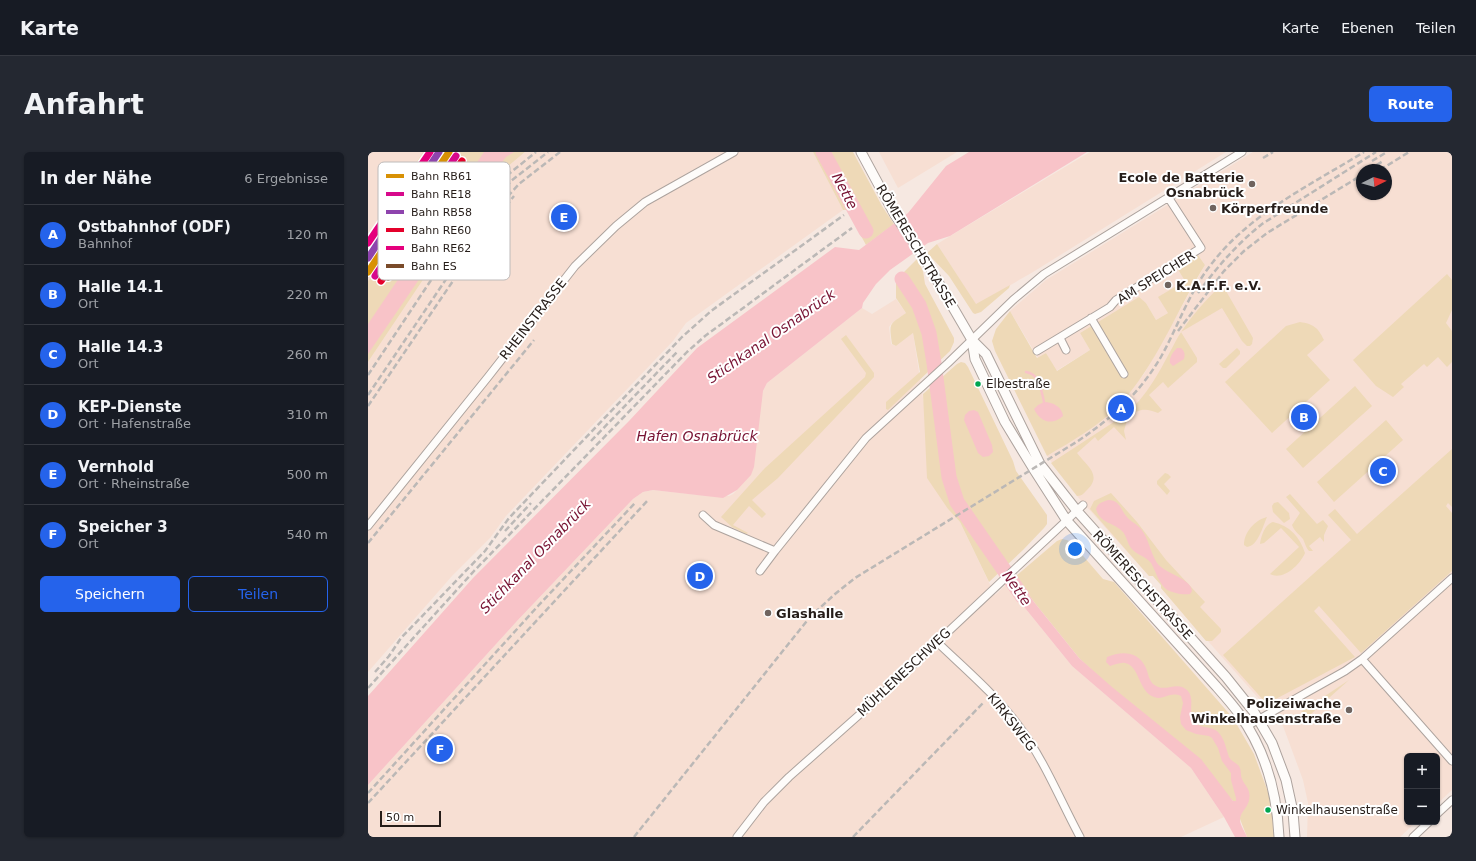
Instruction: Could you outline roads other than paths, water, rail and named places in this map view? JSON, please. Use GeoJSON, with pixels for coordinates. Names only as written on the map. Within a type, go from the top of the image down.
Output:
{"type":"FeatureCollection","features":[{"type":"Feature","properties":{"kind":"main road","name":"RÖMERESCHSTRASSE"},"geometry":{"type":"LineString","coordinates":[[862,152],[895,215],[923,256],[972,340],[986,354],[1040,464],[1080,508],[1226,677],[1250,707],[1272,743],[1286,780],[1293,812],[1294,837]]}},
{"type":"Feature","properties":{"kind":"main road","name":"RÖMERESCHSTRASSE"},"geometry":{"type":"LineString","coordinates":[[972,340],[975,359],[1005,422],[1067,521],[1216,686],[1247,726],[1260,750],[1273,789],[1279,822],[1279,837]]}},
{"type":"Feature","properties":{"kind":"street","name":"RHEINSTRASSE"},"geometry":{"type":"LineString","coordinates":[[368,526],[575,266],[616,226],[645,202],[734,152]]}},
{"type":"Feature","properties":{"kind":"street"},"geometry":{"type":"LineString","coordinates":[[760,571],[866,438],[948,363],[1013,300],[1044,274],[1242,152]]}},
{"type":"Feature","properties":{"kind":"street","name":"AM SPEICHER"},"geometry":{"type":"LineString","coordinates":[[1037,351],[1110,307],[1116,300],[1201,248],[1168,197]]}},
{"type":"Feature","properties":{"kind":"street"},"geometry":{"type":"LineString","coordinates":[[1091,318],[1124,374]]}},
{"type":"Feature","properties":{"kind":"street"},"geometry":{"type":"LineString","coordinates":[[1060,338],[1066,350]]}},
{"type":"Feature","properties":{"kind":"street","name":"MÜHLENESCHWEG"},"geometry":{"type":"LineString","coordinates":[[737,837],[764,802],[789,777],[868,707],[1080,508]]}},
{"type":"Feature","properties":{"kind":"street"},"geometry":{"type":"LineString","coordinates":[[703,515],[714,525],[775,551]]}},
{"type":"Feature","properties":{"kind":"street"},"geometry":{"type":"LineString","coordinates":[[1247,726],[1362,660],[1452,578]]}},
{"type":"Feature","properties":{"kind":"street","name":"KIRKSWEG"},"geometry":{"type":"LineString","coordinates":[[937,642],[993,696],[1018,725],[1037,754],[1080,837]]}},
{"type":"Feature","properties":{"kind":"street"},"geometry":{"type":"LineString","coordinates":[[1362,660],[1452,761]]}},
{"type":"Feature","properties":{"kind":"street"},"geometry":{"type":"LineString","coordinates":[[1440,811],[1452,800]]}},
{"type":"Feature","properties":{"kind":"street"},"geometry":{"type":"LineString","coordinates":[[1413,837],[1426,825]]}},
{"type":"Feature","properties":{"kind":"water"},"geometry":{"type":"Polygon","coordinates":[[[484,152],[514,152],[506,157],[502,162],[477,162],[484,152]]]}},
{"type":"Feature","properties":{"kind":"water","name":"Hafen Osnabrück"},"geometry":{"type":"Polygon","coordinates":[[[969,152],[1087,152],[950,236],[928,243],[890,270],[876,284],[863,303],[862,308],[767,383],[763,391],[754,467],[751,475],[737,490],[723,498],[653,490],[643,492],[633,499],[517,621],[368,785],[368,696],[473,578],[629,421],[697,348],[835,247],[859,250],[908,213],[946,166],[969,152]]]}},
{"type":"Feature","properties":{"kind":"water"},"geometry":{"type":"Polygon","coordinates":[[[398,280],[419,280],[368,354],[368,324],[398,280]]]}},
{"type":"Feature","properties":{"kind":"water"},"geometry":{"type":"Polygon","coordinates":[[[1177,348],[1181,348],[1185,354],[1184,359],[1173,366],[1170,363],[1170,359],[1177,348]]]}},
{"type":"Feature","properties":{"kind":"water"},"geometry":{"type":"Polygon","coordinates":[[[1044,402],[1051,403],[1059,408],[1063,416],[1051,422],[1043,420],[1034,409],[1044,402]]]}},
{"type":"Feature","properties":{"kind":"water"},"geometry":{"type":"Polygon","coordinates":[[[974,410],[978,412],[992,445],[993,452],[989,456],[983,457],[978,453],[964,420],[965,415],[969,411],[974,410]]]}},
{"type":"Feature","properties":{"kind":"water"},"geometry":{"type":"Polygon","coordinates":[[[1112,500],[1117,503],[1129,519],[1141,529],[1157,563],[1161,567],[1183,579],[1191,587],[1192,591],[1190,594],[1171,592],[1166,589],[1159,580],[1151,563],[1133,550],[1123,532],[1101,518],[1096,509],[1100,503],[1112,500]]]}},
{"type":"Feature","properties":{"kind":"water"},"geometry":{"type":"Polygon","coordinates":[[[1016,576],[1034,602],[1079,658],[1112,687],[1201,759],[1233,801],[1236,801],[1231,780],[1231,773],[1222,761],[1218,748],[1212,738],[1186,730],[1181,724],[1180,717],[1183,703],[1181,696],[1173,695],[1161,698],[1154,697],[1145,690],[1137,673],[1130,665],[1120,663],[1110,666],[1106,662],[1107,657],[1124,653],[1134,655],[1143,662],[1150,681],[1157,687],[1162,688],[1179,686],[1187,690],[1191,697],[1191,714],[1196,724],[1218,732],[1224,741],[1229,757],[1240,768],[1242,779],[1249,792],[1249,801],[1240,820],[1247,837],[1235,837],[1224,817],[1191,768],[1072,666],[1025,608],[1008,583],[1016,576]]]}},
{"type":"Feature","properties":{"kind":"waterway","name":"Nette"},"geometry":{"type":"LineString","coordinates":[[823,152],[866,231]]}},
{"type":"Feature","properties":{"kind":"waterway","name":"Nette"},"geometry":{"type":"LineString","coordinates":[[902,279],[919,305],[929,333],[949,477],[957,502],[1022,596]]}},
{"type":"Feature","properties":{"kind":"waterway"},"geometry":{"type":"LineString","coordinates":[[1026,372],[1031,373],[1037,379],[1041,388],[1044,402]]}},
{"type":"Feature","properties":{"kind":"railway"},"geometry":{"type":"LineString","coordinates":[[510,173],[536,152]]}},
{"type":"Feature","properties":{"kind":"railway"},"geometry":{"type":"LineString","coordinates":[[510,182],[548,152]]}},
{"type":"Feature","properties":{"kind":"railway"},"geometry":{"type":"LineString","coordinates":[[510,194],[519,184],[560,152]]}},
{"type":"Feature","properties":{"kind":"railway"},"geometry":{"type":"LineString","coordinates":[[1263,158],[1273,152]]}},
{"type":"Feature","properties":{"kind":"railway"},"geometry":{"type":"LineString","coordinates":[[634,837],[810,617],[855,578],[1078,441],[1103,423],[1125,403],[1145,381],[1162,355],[1198,284],[1213,262],[1228,245],[1245,229],[1283,201],[1364,152]]}},
{"type":"Feature","properties":{"kind":"railway"},"geometry":{"type":"LineString","coordinates":[[1198,293],[1228,256],[1262,224],[1376,152]]}},
{"type":"Feature","properties":{"kind":"railway"},"geometry":{"type":"LineString","coordinates":[[1372,161],[1387,152]]}},
{"type":"Feature","properties":{"kind":"railway"},"geometry":{"type":"LineString","coordinates":[[1390,164],[1409,152]]}},
{"type":"Feature","properties":{"kind":"railway"},"geometry":{"type":"LineString","coordinates":[[1378,164],[1383,161]]}},
{"type":"Feature","properties":{"kind":"railway"},"geometry":{"type":"LineString","coordinates":[[1178,331],[1224,271],[1244,251],[1267,233],[1356,179]]}},
{"type":"Feature","properties":{"kind":"railway"},"geometry":{"type":"LineString","coordinates":[[510,201],[514,196]]}},
{"type":"Feature","properties":{"kind":"railway"},"geometry":{"type":"LineString","coordinates":[[375,672],[389,656],[401,638],[485,551],[509,518],[682,337],[711,311],[844,215]]}},
{"type":"Feature","properties":{"kind":"railway"},"geometry":{"type":"LineString","coordinates":[[368,688],[474,571],[687,352],[705,336],[852,228]]}},
{"type":"Feature","properties":{"kind":"railway"},"geometry":{"type":"LineString","coordinates":[[368,375],[431,280]]}},
{"type":"Feature","properties":{"kind":"railway"},"geometry":{"type":"LineString","coordinates":[[368,395],[446,280]]}},
{"type":"Feature","properties":{"kind":"railway"},"geometry":{"type":"LineString","coordinates":[[368,406],[454,280]]}},
{"type":"Feature","properties":{"kind":"railway"},"geometry":{"type":"LineString","coordinates":[[368,543],[534,340]]}},
{"type":"Feature","properties":{"kind":"railway"},"geometry":{"type":"LineString","coordinates":[[591,441],[677,352]]}},
{"type":"Feature","properties":{"kind":"railway"},"geometry":{"type":"LineString","coordinates":[[368,803],[649,499]]}},
{"type":"Feature","properties":{"kind":"railway"},"geometry":{"type":"LineString","coordinates":[[505,531],[531,503]]}},
{"type":"Feature","properties":{"kind":"railway"},"geometry":{"type":"LineString","coordinates":[[368,793],[538,606],[635,503]]}},
{"type":"Feature","properties":{"kind":"railway"},"geometry":{"type":"LineString","coordinates":[[853,837],[983,703]]}},
{"type":"Feature","properties":{"kind":"rail line","name":"RE62"},"geometry":{"type":"LineString","coordinates":[[423,162],[430,152]]}},
{"type":"Feature","properties":{"kind":"rail line","name":"RB58"},"geometry":{"type":"LineString","coordinates":[[432,162],[439,152]]}},
{"type":"Feature","properties":{"kind":"rail line","name":"RB61"},"geometry":{"type":"LineString","coordinates":[[442,162],[449,152]]}},
{"type":"Feature","properties":{"kind":"rail line","name":"RE18"},"geometry":{"type":"LineString","coordinates":[[452,162],[456,156]]}},
{"type":"Feature","properties":{"kind":"rail line","name":"RE62"},"geometry":{"type":"LineString","coordinates":[[368,243],[378,228]]}},
{"type":"Feature","properties":{"kind":"rail line","name":"RB58"},"geometry":{"type":"LineString","coordinates":[[368,258],[378,243]]}},
{"type":"Feature","properties":{"kind":"rail line","name":"RB61"},"geometry":{"type":"LineString","coordinates":[[368,272],[378,257]]}},
{"type":"Feature","properties":{"kind":"rail line","name":"RE18"},"geometry":{"type":"LineString","coordinates":[[375,276],[378,272]]}},
{"type":"Feature","properties":{"kind":"place","name":"Ecole de Batterie Osnabrück"},"geometry":{"type":"Point","coordinates":[1252,184]}},
{"type":"Feature","properties":{"kind":"place","name":"Körperfreunde"},"geometry":{"type":"Point","coordinates":[1213,208]}},
{"type":"Feature","properties":{"kind":"place","name":"Vernhold"},"geometry":{"type":"Point","coordinates":[564,217]}},
{"type":"Feature","properties":{"kind":"place","name":"K.A.F.F. e.V."},"geometry":{"type":"Point","coordinates":[1168,285]}},
{"type":"Feature","properties":{"kind":"place","name":"Elbestraße"},"geometry":{"type":"Point","coordinates":[978,384]}},
{"type":"Feature","properties":{"kind":"place","name":"Ostbahnhof (ODF)"},"geometry":{"type":"Point","coordinates":[1121,408]}},
{"type":"Feature","properties":{"kind":"place","name":"Halle 14.1"},"geometry":{"type":"Point","coordinates":[1304,417]}},
{"type":"Feature","properties":{"kind":"place","name":"Halle 14.3"},"geometry":{"type":"Point","coordinates":[1383,471]}},
{"type":"Feature","properties":{"kind":"place","name":"KEP-Dienste"},"geometry":{"type":"Point","coordinates":[700,576]}},
{"type":"Feature","properties":{"kind":"place","name":"Glashalle"},"geometry":{"type":"Point","coordinates":[768,613]}},
{"type":"Feature","properties":{"kind":"place","name":"Polizeiwache Winkelhausenstraße"},"geometry":{"type":"Point","coordinates":[1349,710]}},
{"type":"Feature","properties":{"kind":"place","name":"Speicher 3"},"geometry":{"type":"Point","coordinates":[440,749]}},
{"type":"Feature","properties":{"kind":"place","name":"Winkelhausenstraße"},"geometry":{"type":"Point","coordinates":[1268,810]}},
{"type":"Feature","properties":{"kind":"water label","name":"Stichkanal Osnabrück"},"geometry":{"type":"Point","coordinates":[771,336]}},
{"type":"Feature","properties":{"kind":"water label","name":"Stichkanal Osnabrück"},"geometry":{"type":"Point","coordinates":[535,556]}}]}
